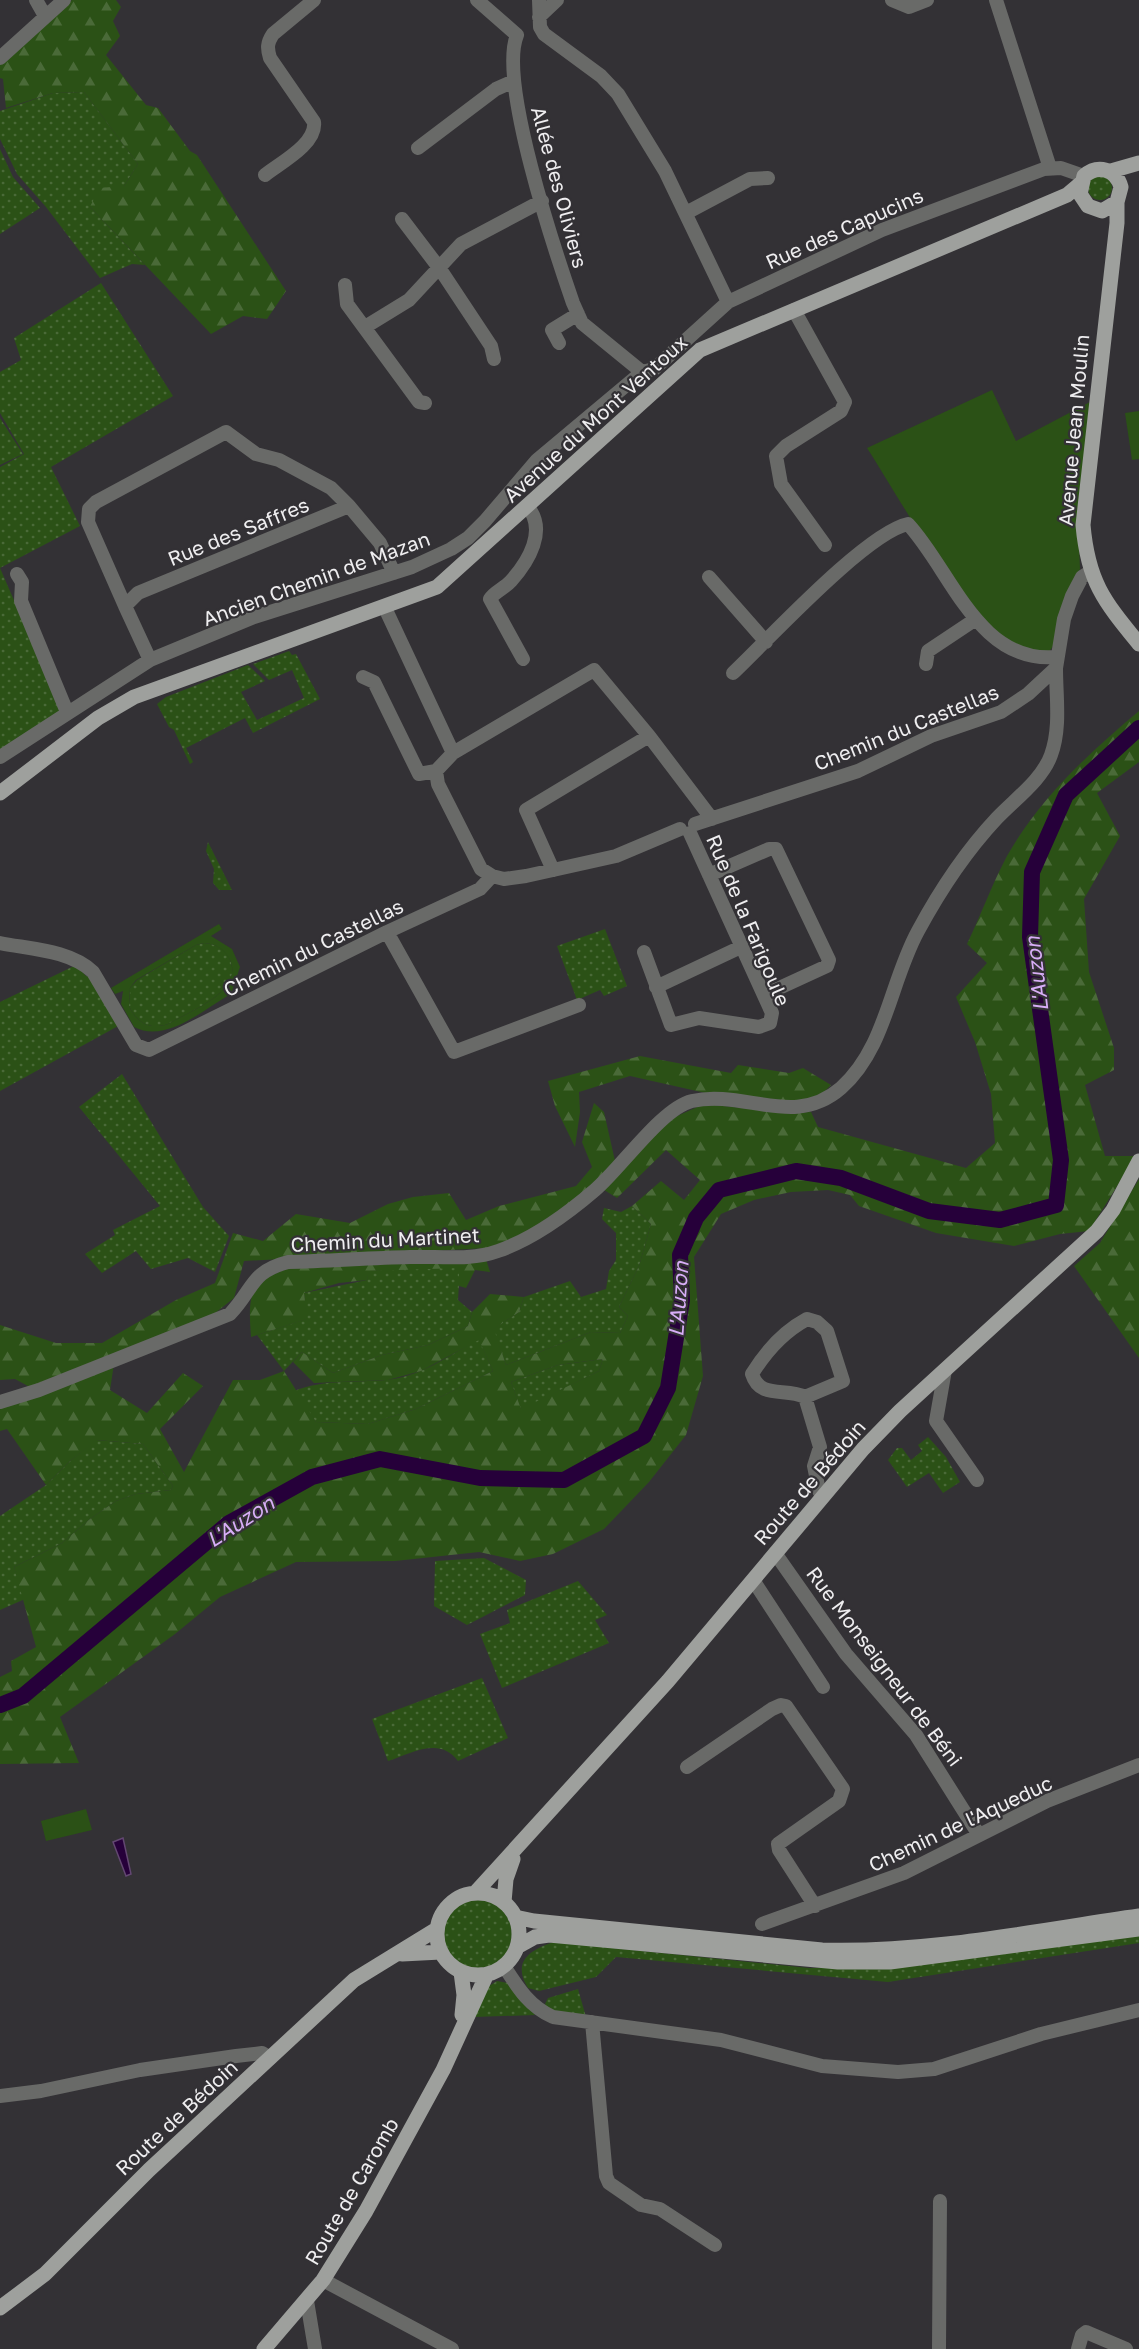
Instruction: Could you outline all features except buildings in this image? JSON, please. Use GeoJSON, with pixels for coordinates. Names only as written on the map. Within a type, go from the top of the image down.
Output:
{"type":"FeatureCollection","features":[{"type":"Feature","properties":{"kind":"main road"},"geometry":{"type":"LineString","coordinates":[[1139,163],[1111,171],[1099,169],[1078,188],[1092,209],[1102,211],[1117,202],[1121,187],[1139,173]]}},
{"type":"Feature","properties":{"kind":"main road"},"geometry":{"type":"LineString","coordinates":[[1111,171],[1121,187]]}},
{"type":"Feature","properties":{"kind":"main road","name":"Avenue du Mont Ventoux"},"geometry":{"type":"LineString","coordinates":[[5,789],[128,709],[230,663],[437,587],[695,354],[1078,188]]}},
{"type":"Feature","properties":{"kind":"main road","name":"Avenue Jean Moulin"},"geometry":{"type":"LineString","coordinates":[[1117,202],[1115,240],[1084,509],[1085,542],[1090,572],[1105,601],[1139,644]]}},
{"type":"Feature","properties":{"kind":"main road"},"geometry":{"type":"LineString","coordinates":[[1102,211],[1115,240]]}},
{"type":"Feature","properties":{"kind":"main road","name":"Route de Bédoin"},"geometry":{"type":"LineString","coordinates":[[476,1893],[619,1737],[834,1483],[900,1411],[1097,1231],[1113,1210],[1139,1161]]}},
{"type":"Feature","properties":{"kind":"main road","name":"Route de Bédoin"},"geometry":{"type":"LineString","coordinates":[[504,1902],[506,1879],[520,1843]]}},
{"type":"Feature","properties":{"kind":"main road"},"geometry":{"type":"LineString","coordinates":[[476,1893],[491,1895],[504,1902],[515,1917],[519,1936],[517,1947],[504,1966],[487,1974],[461,1972],[449,1964],[441,1952],[437,1929],[440,1918],[454,1901],[476,1893]]}},
{"type":"Feature","properties":{"kind":"main road"},"geometry":{"type":"LineString","coordinates":[[515,1917],[534,1921],[811,1949],[865,1952],[908,1949],[1139,1916]]}},
{"type":"Feature","properties":{"kind":"main road","name":"Route de Bédoin"},"geometry":{"type":"LineString","coordinates":[[0,2308],[45,2274],[149,2170],[354,1980],[437,1929]]}},
{"type":"Feature","properties":{"kind":"main road"},"geometry":{"type":"LineString","coordinates":[[517,1947],[535,1937],[549,1935],[838,1962],[890,1962],[1139,1929]]}},
{"type":"Feature","properties":{"kind":"main road"},"geometry":{"type":"LineString","coordinates":[[385,1959],[409,1952],[441,1952]]}},
{"type":"Feature","properties":{"kind":"main road"},"geometry":{"type":"LineString","coordinates":[[456,2041],[464,1995],[461,1972]]}},
{"type":"Feature","properties":{"kind":"main road"},"geometry":{"type":"LineString","coordinates":[[456,2041],[487,1974]]}},
{"type":"Feature","properties":{"kind":"main road","name":"Route de Caromb"},"geometry":{"type":"LineString","coordinates":[[264,2349],[323,2280],[414,2125],[456,2041]]}},
{"type":"Feature","properties":{"kind":"street"},"geometry":{"type":"LineString","coordinates":[[36,0],[45,16]]}},
{"type":"Feature","properties":{"kind":"street"},"geometry":{"type":"LineString","coordinates":[[0,58],[64,0]]}},
{"type":"Feature","properties":{"kind":"street"},"geometry":{"type":"LineString","coordinates":[[266,175],[311,138],[315,128],[314,122],[267,50],[268,41],[273,34],[314,0]]}},
{"type":"Feature","properties":{"kind":"street"},"geometry":{"type":"LineString","coordinates":[[477,0],[521,36],[539,22],[557,0]]}},
{"type":"Feature","properties":{"kind":"street"},"geometry":{"type":"LineString","coordinates":[[539,0],[539,22],[555,43],[605,79],[618,94],[665,171],[728,302]]}},
{"type":"Feature","properties":{"kind":"street"},"geometry":{"type":"LineString","coordinates":[[892,0],[909,7],[927,0]]}},
{"type":"Feature","properties":{"kind":"street"},"geometry":{"type":"LineString","coordinates":[[996,0],[1050,168],[1073,171],[1078,188]]}},
{"type":"Feature","properties":{"kind":"street","name":"Allée des Oliviers"},"geometry":{"type":"LineString","coordinates":[[517,35],[512,46],[518,111],[564,277],[582,323],[642,372]]}},
{"type":"Feature","properties":{"kind":"street"},"geometry":{"type":"LineString","coordinates":[[418,148],[496,89],[514,81]]}},
{"type":"Feature","properties":{"kind":"street","name":"Rue des Capucins"},"geometry":{"type":"LineString","coordinates":[[642,372],[654,369],[684,339],[728,302],[913,217],[1050,168]]}},
{"type":"Feature","properties":{"kind":"street"},"geometry":{"type":"LineString","coordinates":[[686,213],[750,179],[768,178]]}},
{"type":"Feature","properties":{"kind":"street"},"geometry":{"type":"LineString","coordinates":[[366,327],[409,300],[461,244],[542,201]]}},
{"type":"Feature","properties":{"kind":"street"},"geometry":{"type":"LineString","coordinates":[[402,219],[440,269],[491,346],[494,359]]}},
{"type":"Feature","properties":{"kind":"street"},"geometry":{"type":"LineString","coordinates":[[345,285],[347,304],[419,402],[425,403]]}},
{"type":"Feature","properties":{"kind":"street"},"geometry":{"type":"LineString","coordinates":[[794,310],[845,402],[841,411],[786,446],[776,456],[781,484],[825,545]]}},
{"type":"Feature","properties":{"kind":"street"},"geometry":{"type":"LineString","coordinates":[[559,343],[548,324],[578,314]]}},
{"type":"Feature","properties":{"kind":"street"},"geometry":{"type":"LineString","coordinates":[[684,339],[695,354]]}},
{"type":"Feature","properties":{"kind":"street","name":"Ancien Chemin de Mazan"},"geometry":{"type":"LineString","coordinates":[[0,757],[150,660],[254,617],[435,558],[468,538],[537,460],[642,372]]}},
{"type":"Feature","properties":{"kind":"street"},"geometry":{"type":"LineString","coordinates":[[150,660],[88,522],[89,509],[96,502],[226,432],[256,454],[279,460],[316,479],[343,498],[380,543],[394,573]]}},
{"type":"Feature","properties":{"kind":"street","name":"Rue des Saffres"},"geometry":{"type":"LineString","coordinates":[[125,606],[138,593],[155,585],[349,506]]}},
{"type":"Feature","properties":{"kind":"street"},"geometry":{"type":"LineString","coordinates":[[523,659],[490,599],[512,580],[535,543],[536,523],[527,506]]}},
{"type":"Feature","properties":{"kind":"street"},"geometry":{"type":"LineString","coordinates":[[733,673],[845,566],[886,532],[908,524],[976,620],[1004,645],[1056,663],[1072,596],[1082,577],[1090,572]]}},
{"type":"Feature","properties":{"kind":"street"},"geometry":{"type":"LineString","coordinates":[[17,574],[22,582],[21,601],[67,712]]}},
{"type":"Feature","properties":{"kind":"street"},"geometry":{"type":"LineString","coordinates":[[709,577],[766,642]]}},
{"type":"Feature","properties":{"kind":"street"},"geometry":{"type":"LineString","coordinates":[[385,608],[453,753]]}},
{"type":"Feature","properties":{"kind":"street"},"geometry":{"type":"LineString","coordinates":[[926,664],[928,651],[976,620]]}},
{"type":"Feature","properties":{"kind":"street","name":"Chemin du Castellas"},"geometry":{"type":"LineString","coordinates":[[0,943],[74,958],[86,964],[136,1045],[149,1050],[387,932],[480,889],[492,876],[504,879],[553,870],[633,850],[779,794],[850,774],[948,729],[1001,712],[1028,694],[1056,663]]}},
{"type":"Feature","properties":{"kind":"street","name":"Chemin du Martinet"},"geometry":{"type":"LineString","coordinates":[[0,1402],[39,1390],[221,1318],[240,1303],[256,1277],[271,1267],[288,1262],[481,1256],[521,1242],[599,1187],[673,1110],[691,1101],[721,1099],[794,1108],[811,1106],[825,1100],[841,1088],[868,1056],[903,962],[936,901],[996,819],[1024,792],[1050,758],[1058,730],[1056,663]]}},
{"type":"Feature","properties":{"kind":"street"},"geometry":{"type":"LineString","coordinates":[[363,677],[374,682],[419,774],[436,771],[453,753],[588,672],[596,671],[712,819]]}},
{"type":"Feature","properties":{"kind":"street"},"geometry":{"type":"LineString","coordinates":[[553,870],[526,810],[649,736]]}},
{"type":"Feature","properties":{"kind":"street"},"geometry":{"type":"LineString","coordinates":[[436,771],[438,784],[481,868],[492,876]]}},
{"type":"Feature","properties":{"kind":"street","name":"Rue de la Farigoule"},"geometry":{"type":"LineString","coordinates":[[644,952],[668,1021],[675,1025],[699,1018],[766,1026],[772,1018],[764,995],[688,829]]}},
{"type":"Feature","properties":{"kind":"street"},"geometry":{"type":"LineString","coordinates":[[709,875],[769,849],[776,849],[829,960],[826,966],[764,995]]}},
{"type":"Feature","properties":{"kind":"street"},"geometry":{"type":"LineString","coordinates":[[387,932],[454,1052],[579,1005]]}},
{"type":"Feature","properties":{"kind":"street"},"geometry":{"type":"LineString","coordinates":[[656,987],[741,946]]}},
{"type":"Feature","properties":{"kind":"street"},"geometry":{"type":"LineString","coordinates":[[807,1319],[816,1322],[827,1331],[843,1381],[805,1397],[764,1390],[755,1383],[752,1374],[762,1357],[791,1328],[807,1319]]}},
{"type":"Feature","properties":{"kind":"street"},"geometry":{"type":"LineString","coordinates":[[945,1370],[936,1421],[977,1480]]}},
{"type":"Feature","properties":{"kind":"street"},"geometry":{"type":"LineString","coordinates":[[805,1397],[820,1447],[815,1462],[819,1491],[824,1496]]}},
{"type":"Feature","properties":{"kind":"street"},"geometry":{"type":"LineString","coordinates":[[816,1474],[834,1483]]}},
{"type":"Feature","properties":{"kind":"street","name":"Rue Monseigneur de Béni"},"geometry":{"type":"LineString","coordinates":[[775,1553],[846,1654],[916,1735],[979,1835]]}},
{"type":"Feature","properties":{"kind":"street"},"geometry":{"type":"LineString","coordinates":[[753,1580],[823,1687]]}},
{"type":"Feature","properties":{"kind":"street"},"geometry":{"type":"LineString","coordinates":[[687,1767],[772,1709],[782,1705],[786,1706],[843,1789],[839,1801],[778,1844],[779,1850],[815,1906]]}},
{"type":"Feature","properties":{"kind":"street","name":"Chemin de l'Aqueduc"},"geometry":{"type":"LineString","coordinates":[[762,1924],[904,1873],[1047,1801],[1139,1766]]}},
{"type":"Feature","properties":{"kind":"street"},"geometry":{"type":"LineString","coordinates":[[504,1966],[526,1999],[539,2011],[553,2017],[722,2040],[822,2066],[898,2072],[934,2068],[1041,2034],[1139,2010]]}},
{"type":"Feature","properties":{"kind":"street"},"geometry":{"type":"LineString","coordinates":[[592,2022],[606,2176],[609,2183],[641,2205],[660,2209],[715,2245]]}},
{"type":"Feature","properties":{"kind":"street"},"geometry":{"type":"LineString","coordinates":[[0,2096],[40,2091],[140,2070],[262,2053],[270,2058]]}},
{"type":"Feature","properties":{"kind":"street"},"geometry":{"type":"LineString","coordinates":[[939,2349],[940,2201]]}},
{"type":"Feature","properties":{"kind":"street"},"geometry":{"type":"LineString","coordinates":[[323,2280],[452,2349]]}},
{"type":"Feature","properties":{"kind":"street"},"geometry":{"type":"LineString","coordinates":[[307,2301],[315,2349]]}},
{"type":"Feature","properties":{"kind":"street"},"geometry":{"type":"LineString","coordinates":[[1078,2349],[1082,2335],[1086,2332],[1126,2349]]}},
{"type":"Feature","properties":{"kind":"green space"},"geometry":{"type":"Polygon","coordinates":[[[72,0],[116,0],[121,7],[113,21],[120,36],[106,55],[146,105],[158,108],[190,151],[197,155],[286,291],[267,319],[243,316],[211,334],[90,207],[99,188],[124,186],[138,164],[84,92],[53,93],[6,108],[3,79],[0,78],[0,62],[72,0]]]}},
{"type":"Feature","properties":{"kind":"green space"},"geometry":{"type":"Polygon","coordinates":[[[84,92],[138,164],[124,186],[90,207],[145,265],[132,264],[100,278],[46,207],[17,174],[0,139],[0,111],[53,93],[84,92]]]}},
{"type":"Feature","properties":{"kind":"green space"},"geometry":{"type":"Polygon","coordinates":[[[0,149],[13,177],[40,208],[0,234],[0,149]]]}},
{"type":"Feature","properties":{"kind":"green space"},"geometry":{"type":"Polygon","coordinates":[[[1100,176],[1109,179],[1112,188],[1109,197],[1100,200],[1091,197],[1088,188],[1091,179],[1100,176]]]}},
{"type":"Feature","properties":{"kind":"green space"},"geometry":{"type":"Polygon","coordinates":[[[101,283],[173,396],[51,467],[80,526],[0,568],[0,467],[24,454],[0,413],[0,372],[21,360],[14,338],[101,283]]]}},
{"type":"Feature","properties":{"kind":"green space"},"geometry":{"type":"Polygon","coordinates":[[[992,390],[1016,441],[1090,402],[1078,517],[1080,569],[1069,593],[1054,645],[1048,653],[1021,648],[1001,635],[979,614],[936,558],[867,448],[992,390]]]}},
{"type":"Feature","properties":{"kind":"green space"},"geometry":{"type":"Polygon","coordinates":[[[1139,411],[1139,459],[1132,460],[1125,413],[1139,411]]]}},
{"type":"Feature","properties":{"kind":"green space"},"geometry":{"type":"Polygon","coordinates":[[[0,418],[23,454],[0,465],[0,418]]]}},
{"type":"Feature","properties":{"kind":"green space"},"geometry":{"type":"Polygon","coordinates":[[[0,568],[62,711],[0,754],[0,568]]]}},
{"type":"Feature","properties":{"kind":"green space"},"geometry":{"type":"Polygon","coordinates":[[[289,651],[292,655],[296,654],[320,699],[253,733],[245,718],[186,748],[193,762],[190,764],[174,730],[169,727],[157,704],[166,697],[248,665],[265,681],[241,692],[257,720],[304,698],[292,670],[269,680],[253,664],[289,651]]]}},
{"type":"Feature","properties":{"kind":"green space"},"geometry":{"type":"Polygon","coordinates":[[[1139,711],[1139,762],[1097,793],[1120,836],[1084,899],[1089,972],[1114,1048],[1114,1070],[1085,1085],[1105,1156],[1136,1156],[1089,1231],[1060,1234],[1014,1246],[936,1233],[859,1206],[850,1195],[828,1190],[791,1192],[754,1200],[721,1214],[694,1257],[703,1376],[686,1435],[649,1482],[604,1529],[553,1554],[520,1561],[479,1552],[395,1561],[296,1562],[220,1597],[175,1634],[60,1717],[79,1763],[0,1764],[0,1677],[12,1671],[11,1661],[36,1647],[14,1567],[62,1543],[116,1501],[136,1494],[171,1490],[173,1486],[143,1444],[97,1440],[70,1461],[46,1485],[7,1429],[0,1431],[0,1405],[39,1392],[15,1379],[0,1380],[0,1325],[56,1343],[102,1343],[176,1300],[215,1283],[233,1233],[263,1241],[296,1214],[350,1223],[388,1204],[413,1197],[449,1193],[466,1220],[499,1206],[576,1186],[592,1167],[582,1142],[594,1103],[604,1112],[615,1161],[646,1130],[704,1104],[791,1113],[811,1112],[818,1127],[966,1168],[995,1143],[991,1094],[975,1042],[956,997],[987,963],[967,944],[1007,856],[1020,835],[1067,777],[1139,711]],[[666,1150],[617,1198],[593,1183],[558,1215],[506,1247],[244,1261],[234,1298],[204,1322],[115,1357],[110,1390],[147,1413],[183,1373],[203,1386],[160,1429],[184,1472],[233,1380],[260,1380],[284,1371],[316,1422],[368,1424],[416,1409],[493,1371],[479,1340],[421,1371],[388,1380],[314,1383],[293,1362],[302,1352],[333,1373],[382,1355],[428,1345],[468,1326],[472,1312],[490,1294],[524,1297],[519,1312],[494,1329],[506,1365],[591,1332],[620,1333],[628,1316],[619,1307],[639,1266],[651,1224],[632,1206],[661,1181],[684,1200],[700,1180],[666,1150]],[[603,1359],[558,1365],[511,1382],[521,1409],[599,1371],[603,1359]]]}},
{"type":"Feature","properties":{"kind":"green space"},"geometry":{"type":"Polygon","coordinates":[[[208,842],[232,890],[219,890],[213,883],[214,869],[206,851],[208,842]]]}},
{"type":"Feature","properties":{"kind":"green space"},"geometry":{"type":"Polygon","coordinates":[[[219,924],[222,929],[211,936],[232,949],[240,967],[231,994],[197,1016],[172,1028],[159,1031],[146,1031],[134,1027],[121,1004],[123,991],[115,994],[111,988],[219,924]],[[208,944],[196,945],[136,980],[130,988],[129,1006],[140,1021],[155,1026],[168,1024],[201,1006],[222,991],[229,982],[232,971],[230,960],[223,950],[208,944]]]}},
{"type":"Feature","properties":{"kind":"green space"},"geometry":{"type":"Polygon","coordinates":[[[605,929],[627,986],[604,996],[600,990],[577,1000],[557,946],[605,929]]]}},
{"type":"Feature","properties":{"kind":"green space"},"geometry":{"type":"Polygon","coordinates":[[[204,943],[220,948],[230,960],[232,971],[229,982],[222,991],[201,1006],[168,1024],[155,1026],[140,1021],[129,1006],[130,988],[137,980],[196,945],[204,943]]]}},
{"type":"Feature","properties":{"kind":"green space"},"geometry":{"type":"Polygon","coordinates":[[[76,965],[86,976],[93,977],[120,1025],[0,1091],[0,1002],[76,965]]]}},
{"type":"Feature","properties":{"kind":"green space"},"geometry":{"type":"Polygon","coordinates":[[[640,1056],[731,1073],[738,1065],[789,1073],[803,1068],[831,1085],[813,1103],[710,1094],[630,1076],[579,1092],[580,1112],[575,1147],[555,1106],[548,1081],[640,1056]]]}},
{"type":"Feature","properties":{"kind":"green space"},"geometry":{"type":"Polygon","coordinates":[[[122,1074],[203,1207],[229,1236],[215,1272],[188,1258],[151,1269],[136,1251],[102,1273],[85,1254],[115,1235],[113,1230],[160,1206],[79,1107],[122,1074]]]}},
{"type":"Feature","properties":{"kind":"green space"},"geometry":{"type":"Polygon","coordinates":[[[1139,1179],[1139,1358],[1074,1266],[1100,1243],[1139,1179]]]}},
{"type":"Feature","properties":{"kind":"green space"},"geometry":{"type":"Polygon","coordinates":[[[632,1206],[651,1224],[639,1266],[619,1307],[628,1316],[620,1333],[591,1332],[506,1365],[493,1329],[519,1312],[524,1297],[570,1281],[581,1297],[606,1289],[609,1271],[616,1260],[616,1233],[602,1219],[604,1208],[621,1212],[632,1206]]]}},
{"type":"Feature","properties":{"kind":"green space"},"geometry":{"type":"Polygon","coordinates":[[[486,1259],[490,1272],[475,1270],[466,1288],[459,1286],[459,1268],[369,1271],[367,1280],[339,1283],[304,1293],[307,1319],[251,1337],[250,1310],[254,1291],[267,1277],[294,1267],[486,1259]]]}},
{"type":"Feature","properties":{"kind":"green space"},"geometry":{"type":"Polygon","coordinates":[[[422,1267],[460,1268],[458,1300],[472,1312],[468,1326],[428,1345],[382,1355],[333,1373],[302,1352],[284,1371],[257,1335],[306,1319],[304,1293],[367,1280],[368,1271],[422,1267]]]}},
{"type":"Feature","properties":{"kind":"green space"},"geometry":{"type":"Polygon","coordinates":[[[479,1339],[493,1371],[416,1409],[368,1424],[316,1422],[294,1391],[328,1383],[386,1380],[411,1375],[479,1339]]]}},
{"type":"Feature","properties":{"kind":"green space"},"geometry":{"type":"Polygon","coordinates":[[[603,1359],[599,1371],[521,1410],[511,1382],[558,1365],[603,1359]]]}},
{"type":"Feature","properties":{"kind":"green space"},"geometry":{"type":"Polygon","coordinates":[[[928,1437],[946,1457],[960,1482],[943,1493],[929,1473],[907,1487],[888,1460],[897,1448],[902,1448],[911,1460],[922,1451],[918,1445],[928,1437]]]}},
{"type":"Feature","properties":{"kind":"green space"},"geometry":{"type":"Polygon","coordinates":[[[96,1440],[143,1444],[173,1486],[171,1490],[136,1494],[116,1501],[62,1543],[14,1567],[25,1599],[0,1610],[0,1516],[46,1485],[96,1440]]]}},
{"type":"Feature","properties":{"kind":"green space"},"geometry":{"type":"Polygon","coordinates":[[[484,1558],[526,1580],[525,1595],[467,1625],[434,1606],[435,1561],[484,1558]]]}},
{"type":"Feature","properties":{"kind":"green space"},"geometry":{"type":"Polygon","coordinates":[[[578,1581],[607,1615],[595,1620],[609,1643],[502,1688],[480,1634],[510,1623],[507,1610],[578,1581]]]}},
{"type":"Feature","properties":{"kind":"green space"},"geometry":{"type":"Polygon","coordinates":[[[482,1678],[508,1738],[458,1761],[451,1753],[434,1748],[416,1751],[388,1761],[372,1719],[482,1678]]]}},
{"type":"Feature","properties":{"kind":"green space"},"geometry":{"type":"Polygon","coordinates":[[[86,1809],[92,1830],[46,1841],[41,1821],[86,1809]]]}},
{"type":"Feature","properties":{"kind":"green space"},"geometry":{"type":"Polygon","coordinates":[[[471,1900],[485,1900],[497,1905],[507,1915],[512,1934],[507,1953],[497,1963],[485,1968],[471,1968],[459,1963],[449,1953],[444,1941],[444,1927],[449,1915],[459,1905],[471,1900]]]}},
{"type":"Feature","properties":{"kind":"green space"},"geometry":{"type":"Polygon","coordinates":[[[1139,1934],[1139,1943],[888,1982],[616,1957],[596,1977],[539,1991],[528,1988],[522,1971],[526,1958],[531,1953],[554,1942],[809,1968],[894,1968],[1139,1934]]]}},
{"type":"Feature","properties":{"kind":"green space"},"geometry":{"type":"Polygon","coordinates":[[[497,1981],[508,1983],[535,2015],[474,2017],[486,1988],[497,1981]]]}},
{"type":"Feature","properties":{"kind":"green space"},"geometry":{"type":"Polygon","coordinates":[[[578,1989],[586,2017],[550,2013],[545,2004],[548,1998],[578,1989]]]}},
{"type":"Feature","properties":{"kind":"shaded area"},"geometry":{"type":"Polygon","coordinates":[[[123,1838],[131,1874],[126,1876],[113,1842],[123,1838]]]}},
{"type":"Feature","properties":{"kind":"waterway","name":"L'Auzon"},"geometry":{"type":"LineString","coordinates":[[0,1705],[23,1696],[229,1523],[312,1477],[380,1459],[480,1478],[564,1480],[644,1436],[668,1388],[682,1300],[680,1255],[696,1218],[719,1190],[796,1171],[841,1178],[929,1211],[1000,1220],[1056,1205],[1061,1160],[1030,937],[1032,872],[1066,795],[1139,728]]}}]}
